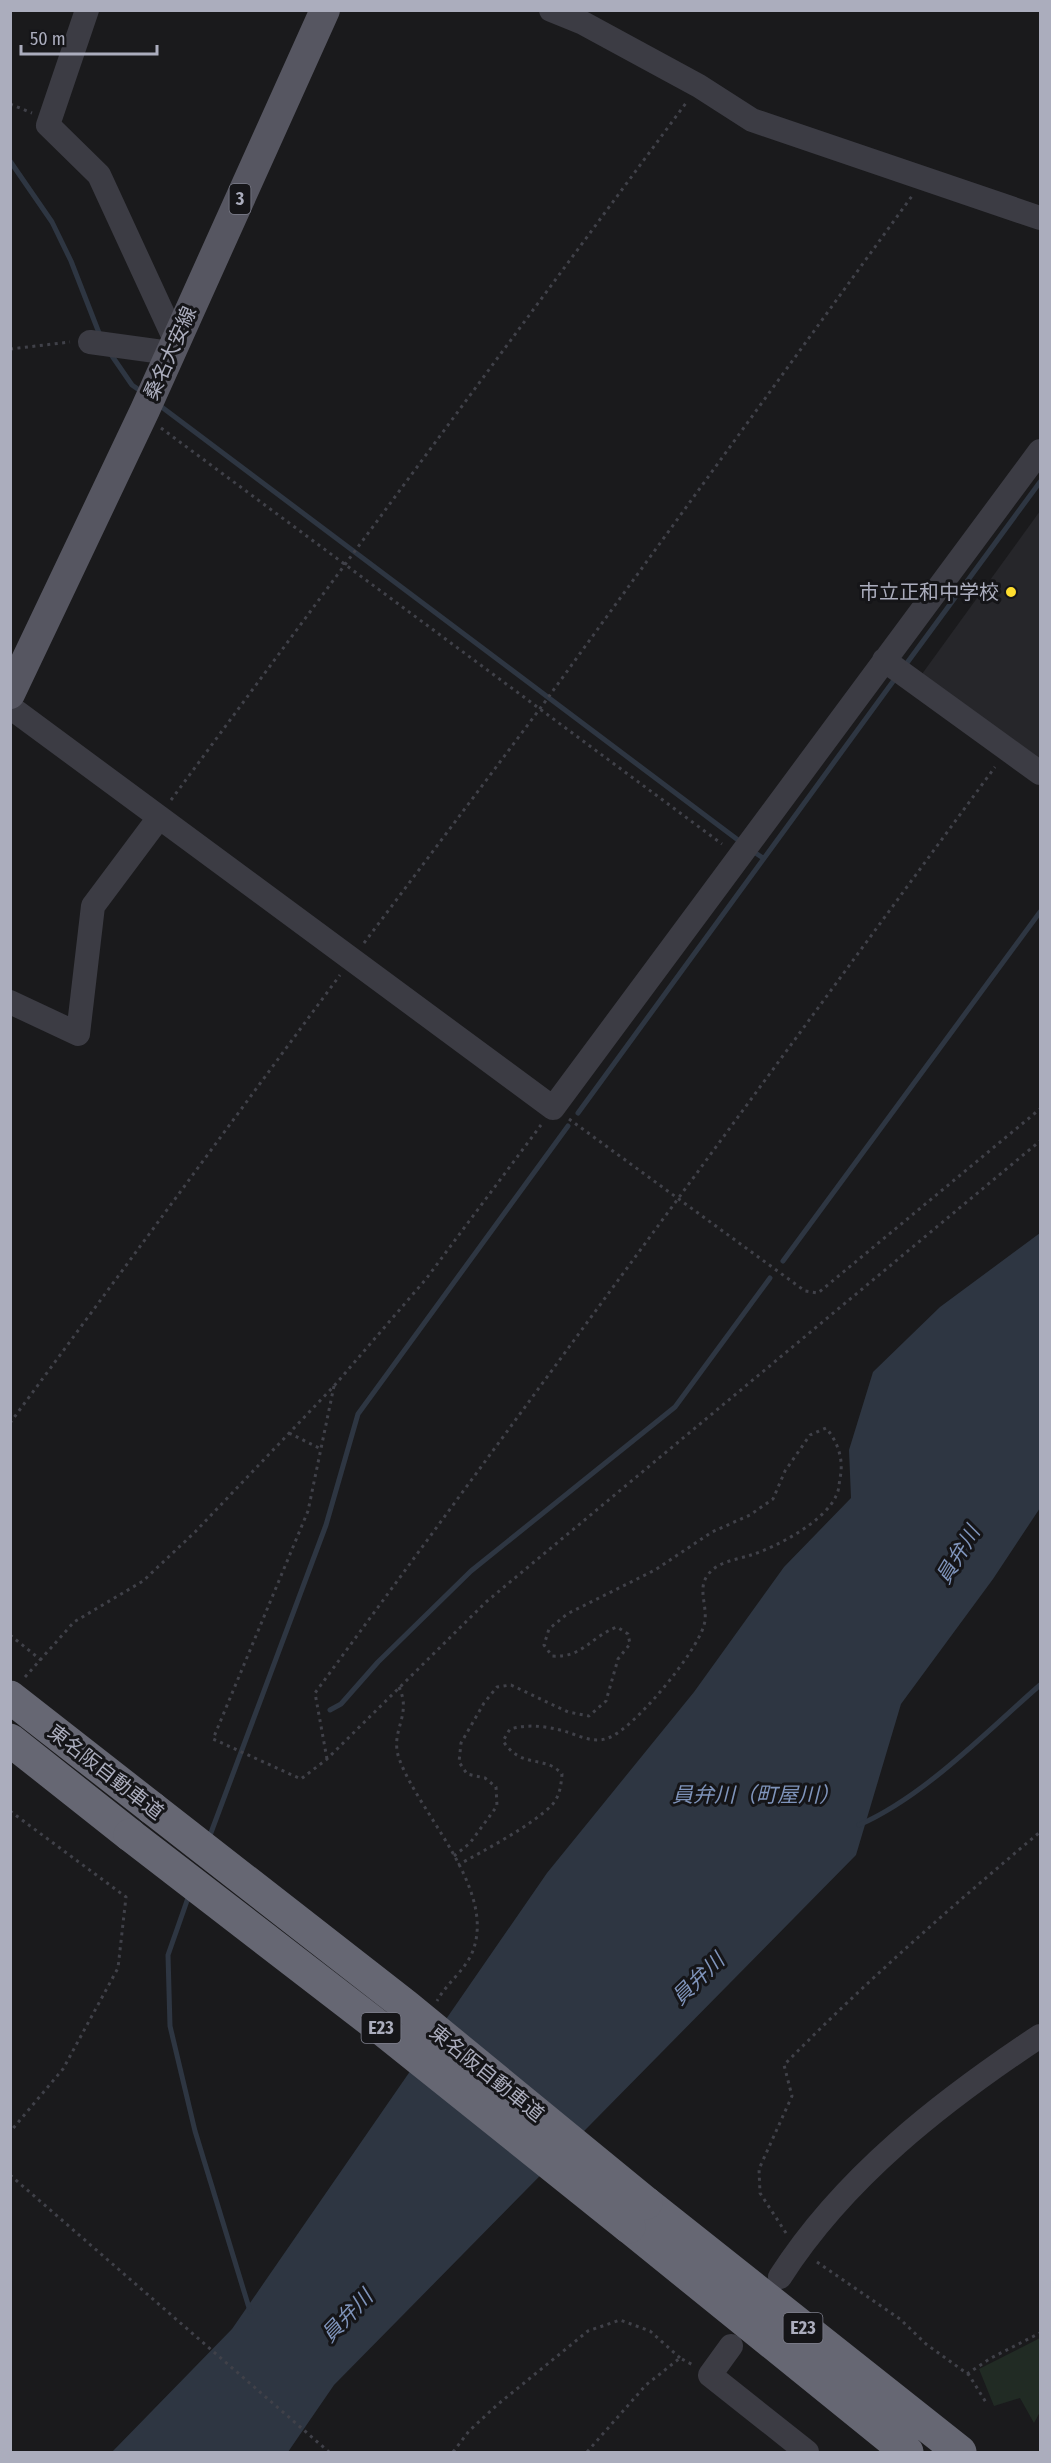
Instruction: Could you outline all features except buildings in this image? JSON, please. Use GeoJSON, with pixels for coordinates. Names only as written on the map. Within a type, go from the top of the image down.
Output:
{"type":"FeatureCollection","features":[{"type":"Feature","properties":{"kind":"highway","name":"東名阪自動車道"},"geometry":{"type":"LineString","coordinates":[[18,1687],[152,1808],[406,2006],[638,2215],[907,2452]]}},
{"type":"Feature","properties":{"kind":"highway","name":"東名阪自動車道"},"geometry":{"type":"LineString","coordinates":[[10,1740],[383,2030],[960,2452]]}},
{"type":"Feature","properties":{"kind":"main road","name":"桑名大安線"},"geometry":{"type":"LineString","coordinates":[[10,694],[147,404],[325,10]]}},
{"type":"Feature","properties":{"kind":"street"},"geometry":{"type":"LineString","coordinates":[[87,10],[48,124],[99,175],[173,347],[101,343]]}},
{"type":"Feature","properties":{"kind":"street"},"geometry":{"type":"LineString","coordinates":[[551,10],[586,16],[732,109],[779,131],[1041,218]]}},
{"type":"Feature","properties":{"kind":"street"},"geometry":{"type":"LineString","coordinates":[[10,707],[158,819],[553,1108],[744,849],[895,668],[1041,451]]}},
{"type":"Feature","properties":{"kind":"street"},"geometry":{"type":"LineString","coordinates":[[895,668],[1041,773]]}},
{"type":"Feature","properties":{"kind":"street"},"geometry":{"type":"LineString","coordinates":[[10,1002],[78,1034],[93,906],[158,819]]}},
{"type":"Feature","properties":{"kind":"street"},"geometry":{"type":"LineString","coordinates":[[780,2277],[797,2250],[868,2168],[983,2074],[1041,2036]]}},
{"type":"Feature","properties":{"kind":"street"},"geometry":{"type":"LineString","coordinates":[[731,2346],[710,2375],[807,2452]]}},
{"type":"Feature","properties":{"kind":"path"},"geometry":{"type":"LineString","coordinates":[[158,819],[699,86]]}},
{"type":"Feature","properties":{"kind":"path"},"geometry":{"type":"LineString","coordinates":[[10,1423],[556,687],[924,180]]}},
{"type":"Feature","properties":{"kind":"path"},"geometry":{"type":"LineString","coordinates":[[10,349],[62,342],[101,343]]}},
{"type":"Feature","properties":{"kind":"path"},"geometry":{"type":"LineString","coordinates":[[147,404],[346,562],[540,708],[744,849]]}},
{"type":"Feature","properties":{"kind":"path"},"geometry":{"type":"LineString","coordinates":[[327,1759],[315,1693],[1008,749]]}},
{"type":"Feature","properties":{"kind":"path"},"geometry":{"type":"LineString","coordinates":[[18,1687],[74,1622],[143,1581],[195,1532],[334,1386],[426,1279],[553,1108],[805,1291],[818,1293],[1041,1109]]}},
{"type":"Feature","properties":{"kind":"path"},"geometry":{"type":"LineString","coordinates":[[334,1386],[308,1511],[213,1739],[301,1779],[327,1759],[486,1602],[1041,1141]]}},
{"type":"Feature","properties":{"kind":"path"},"geometry":{"type":"LineString","coordinates":[[454,1856],[470,1843],[497,1806],[496,1787],[485,1778],[467,1774],[459,1762],[461,1743],[484,1703],[497,1687],[511,1685],[568,1712],[589,1716],[606,1701],[618,1659],[630,1644],[628,1634],[616,1627],[603,1632],[588,1646],[569,1657],[552,1656],[544,1645],[549,1629],[567,1614],[655,1570],[712,1532],[750,1515],[773,1499],[785,1471],[810,1435],[826,1428],[837,1440],[842,1469],[836,1497],[821,1515],[796,1534],[753,1555],[720,1564],[706,1576],[702,1591],[706,1606],[704,1625],[691,1652],[659,1693],[622,1730],[607,1739],[586,1739],[546,1727],[526,1725],[510,1729],[503,1741],[510,1752],[523,1760],[555,1767],[562,1774],[560,1791],[552,1804],[500,1842],[458,1865]]}},
{"type":"Feature","properties":{"kind":"path"},"geometry":{"type":"LineString","coordinates":[[289,1433],[321,1449]]}},
{"type":"Feature","properties":{"kind":"path"},"geometry":{"type":"LineString","coordinates":[[10,1635],[41,1660]]}},
{"type":"Feature","properties":{"kind":"path"},"geometry":{"type":"LineString","coordinates":[[399,1687],[405,1700],[403,1717],[395,1740],[400,1761],[454,1856],[470,1893],[479,1931],[471,1955],[434,2005]]}},
{"type":"Feature","properties":{"kind":"path"},"geometry":{"type":"LineString","coordinates":[[10,1811],[126,1897],[118,1968],[63,2069],[10,2132]]}},
{"type":"Feature","properties":{"kind":"path"},"geometry":{"type":"LineString","coordinates":[[987,2404],[967,2373],[926,2344],[900,2319],[797,2250],[760,2193],[759,2169],[792,2096],[784,2065],[831,2017],[955,1903],[1041,1832]]}},
{"type":"Feature","properties":{"kind":"path"},"geometry":{"type":"LineString","coordinates":[[10,2175],[329,2452]]}},
{"type":"Feature","properties":{"kind":"path"},"geometry":{"type":"LineString","coordinates":[[453,2452],[469,2431],[490,2412],[588,2331],[620,2320],[650,2331],[680,2358],[710,2375]]}},
{"type":"Feature","properties":{"kind":"path"},"geometry":{"type":"LineString","coordinates":[[967,2373],[1041,2333]]}},
{"type":"Feature","properties":{"kind":"path"},"geometry":{"type":"LineString","coordinates":[[587,2452],[646,2385],[680,2358]]}},
{"type":"Feature","properties":{"kind":"shaded area","name":"市立正和中学校"},"geometry":{"type":"Polygon","coordinates":[[[1040,511],[1040,761],[922,674],[1040,511]]]}},
{"type":"Feature","properties":{"kind":"shaded area"},"geometry":{"type":"Polygon","coordinates":[[[1040,2338],[1040,2412],[1034,2423],[1020,2398],[994,2406],[979,2369],[1040,2338]]]}},
{"type":"Feature","properties":{"kind":"water","name":"員弁川（町屋川）"},"geometry":{"type":"Polygon","coordinates":[[[1040,1233],[1040,1508],[993,1579],[901,1704],[856,1855],[334,2385],[288,2452],[112,2452],[232,2329],[547,1873],[694,1692],[784,1567],[851,1498],[849,1450],[873,1372],[940,1307],[1040,1233]]]}},
{"type":"Feature","properties":{"kind":"waterway"},"geometry":{"type":"LineString","coordinates":[[10,161],[52,222],[71,261],[101,338]]}},
{"type":"Feature","properties":{"kind":"waterway"},"geometry":{"type":"LineString","coordinates":[[110,353],[132,385],[142,392]]}},
{"type":"Feature","properties":{"kind":"waterway"},"geometry":{"type":"LineString","coordinates":[[159,405],[742,843]]}},
{"type":"Feature","properties":{"kind":"waterway"},"geometry":{"type":"LineString","coordinates":[[904,667],[1040,482]]}},
{"type":"Feature","properties":{"kind":"waterway"},"geometry":{"type":"LineString","coordinates":[[578,1113],[897,676]]}},
{"type":"Feature","properties":{"kind":"waterway"},"geometry":{"type":"LineString","coordinates":[[751,850],[763,858]]}},
{"type":"Feature","properties":{"kind":"waterway"},"geometry":{"type":"LineString","coordinates":[[783,1261],[1040,912]]}},
{"type":"Feature","properties":{"kind":"waterway"},"geometry":{"type":"LineString","coordinates":[[209,1838],[326,1525],[358,1414],[568,1126]]}},
{"type":"Feature","properties":{"kind":"waterway"},"geometry":{"type":"LineString","coordinates":[[330,1710],[341,1704],[378,1662],[471,1571],[675,1407],[770,1278]]}},
{"type":"Feature","properties":{"kind":"waterway"},"geometry":{"type":"LineString","coordinates":[[859,1825],[908,1798],[954,1762],[1040,1685]]}},
{"type":"Feature","properties":{"kind":"waterway"},"geometry":{"type":"LineString","coordinates":[[189,1895],[168,1955],[170,2026],[195,2131],[250,2311]]}},
{"type":"Feature","properties":{"kind":"place","name":"市立正和中学校"},"geometry":{"type":"Point","coordinates":[1011,592]}},
{"type":"Feature","properties":{"kind":"water label","name":"員弁川"},"geometry":{"type":"Point","coordinates":[958,1555]}},
{"type":"Feature","properties":{"kind":"water label","name":"員弁川"},"geometry":{"type":"Point","coordinates":[698,1979]}},
{"type":"Feature","properties":{"kind":"water label","name":"員弁川"},"geometry":{"type":"Point","coordinates":[347,2316]}}]}
